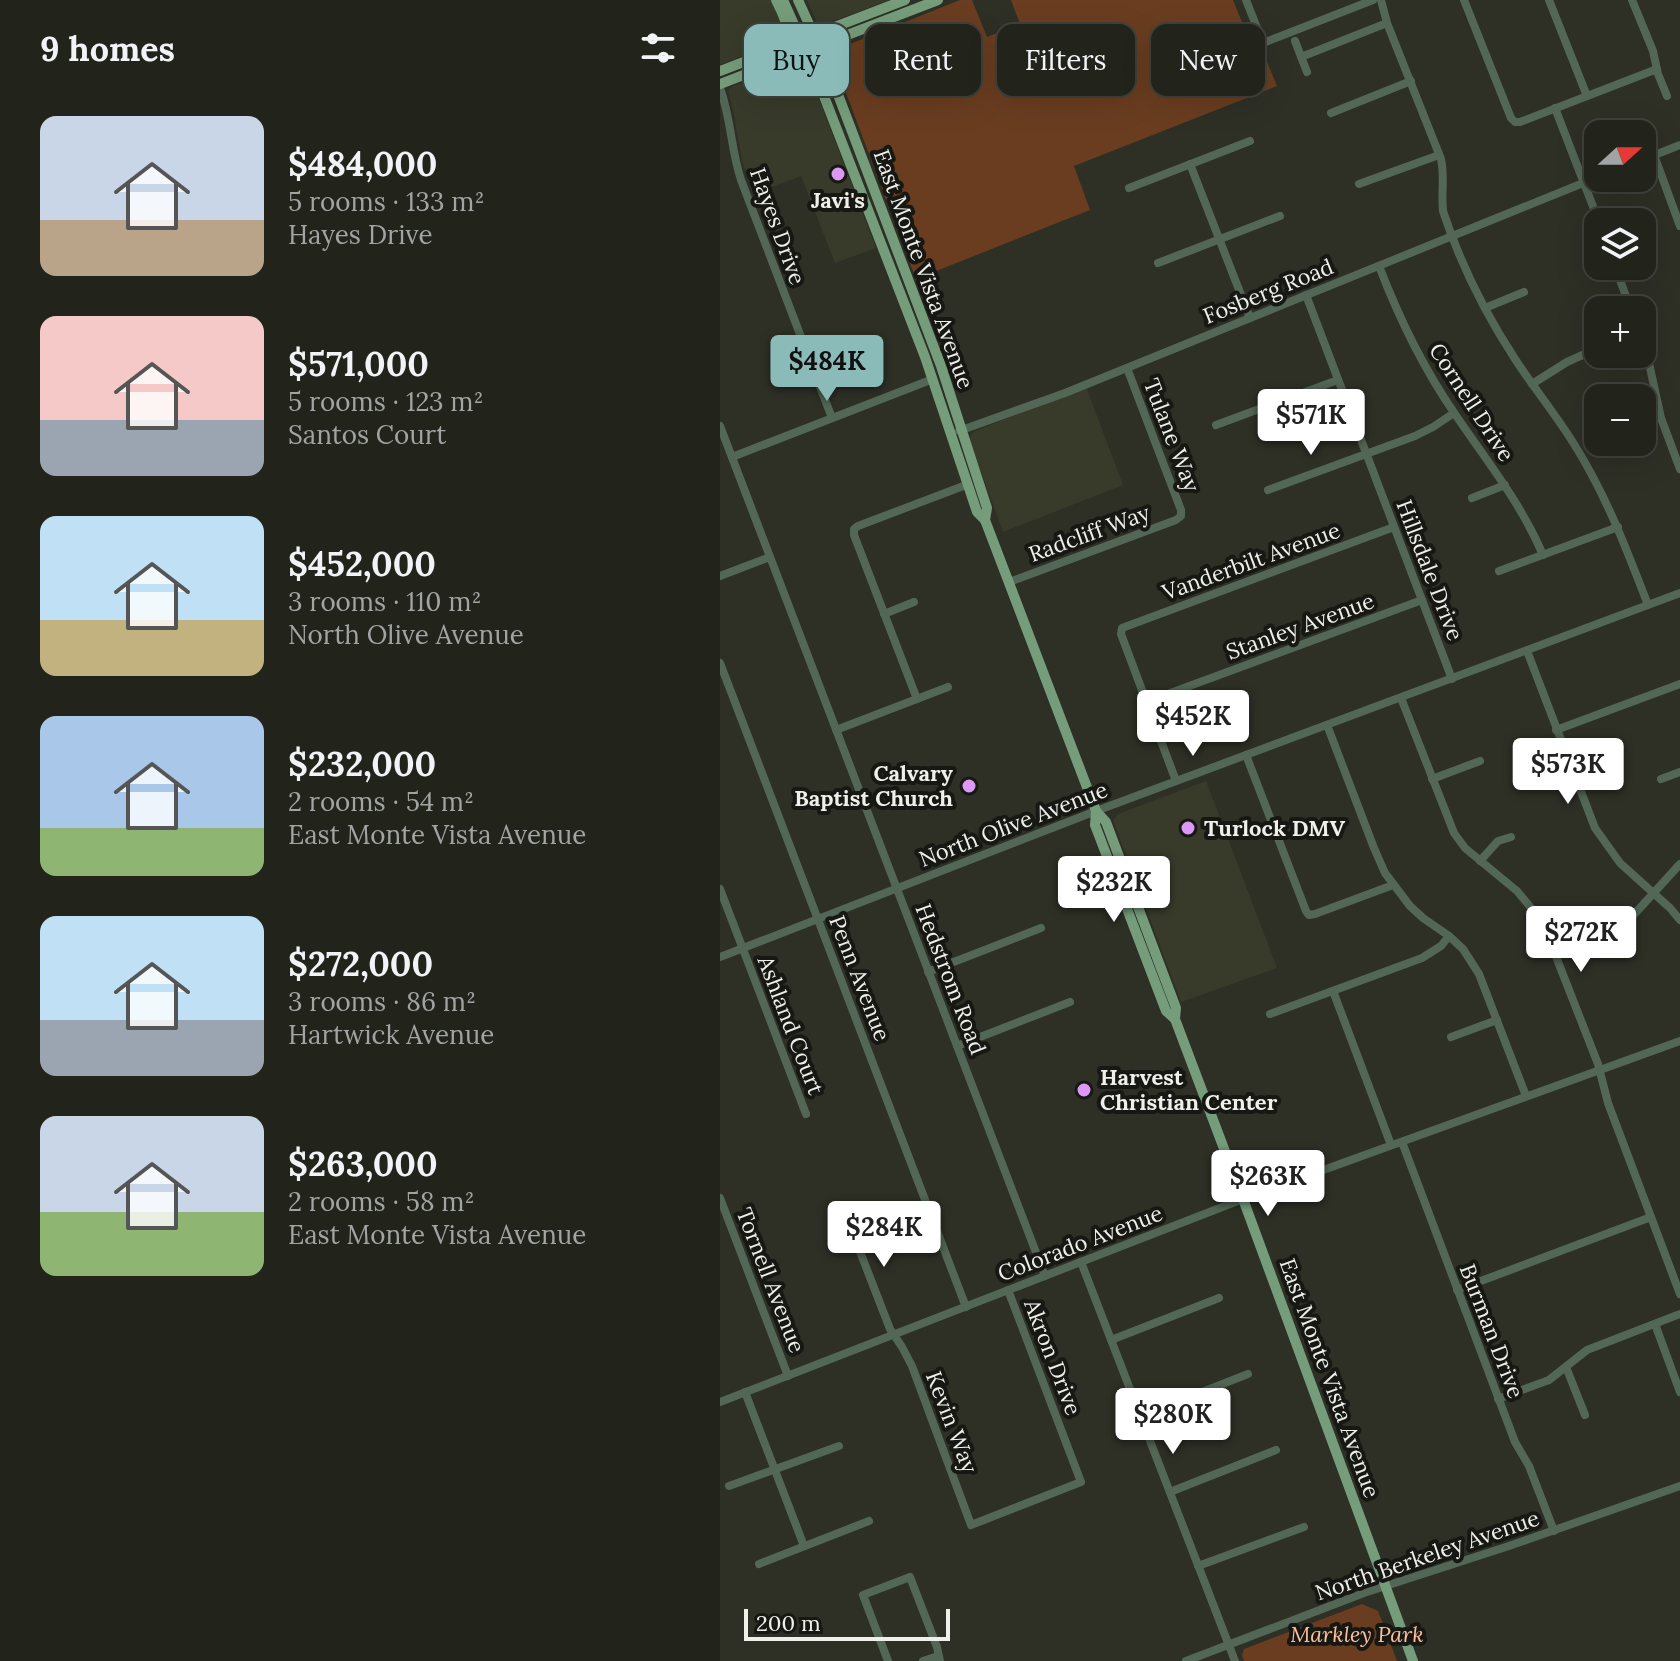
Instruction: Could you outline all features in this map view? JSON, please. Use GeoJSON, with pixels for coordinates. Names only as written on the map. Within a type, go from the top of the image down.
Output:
{"type":"FeatureCollection","features":[{"type":"Feature","properties":{"kind":"main road"},"geometry":{"type":"LineString","coordinates":[[776,0],[786,24]]}},
{"type":"Feature","properties":{"kind":"main road","name":"East Monte Vista Avenue"},"geometry":{"type":"LineString","coordinates":[[783,0],[794,24]]}},
{"type":"Feature","properties":{"kind":"main road","name":"East Monte Vista Avenue"},"geometry":{"type":"LineString","coordinates":[[798,0],[809,24]]}},
{"type":"Feature","properties":{"kind":"main road"},"geometry":{"type":"LineString","coordinates":[[849,26],[905,0]]}},
{"type":"Feature","properties":{"kind":"main road"},"geometry":{"type":"LineString","coordinates":[[849,30],[938,0]]}},
{"type":"Feature","properties":{"kind":"main road"},"geometry":{"type":"LineString","coordinates":[[720,71],[744,62]]}},
{"type":"Feature","properties":{"kind":"main road"},"geometry":{"type":"LineString","coordinates":[[720,86],[744,75]]}},
{"type":"Feature","properties":{"kind":"main road","name":"East Monte Vista Avenue"},"geometry":{"type":"LineString","coordinates":[[823,96],[933,379],[987,508],[985,520]]}},
{"type":"Feature","properties":{"kind":"main road","name":"East Monte Vista Avenue"},"geometry":{"type":"LineString","coordinates":[[837,96],[941,366],[966,485],[977,512],[985,520],[1096,811],[1106,822],[1176,1008],[1175,1019],[1413,1661]]}},
{"type":"Feature","properties":{"kind":"main road","name":"East Monte Vista Avenue"},"geometry":{"type":"LineString","coordinates":[[1096,811],[1095,825],[1139,942],[1166,1011],[1175,1019]]}},
{"type":"Feature","properties":{"kind":"main road"},"geometry":{"type":"LineString","coordinates":[[1139,942],[1149,955],[1157,975],[1164,976]]}},
{"type":"Feature","properties":{"kind":"street"},"geometry":{"type":"LineString","coordinates":[[1246,0],[1263,43],[1373,0]]}},
{"type":"Feature","properties":{"kind":"street"},"geometry":{"type":"LineString","coordinates":[[1381,0],[1387,23],[1439,155],[1443,172],[1442,207],[1469,276],[1509,350],[1585,463],[1618,527],[1648,605]]}},
{"type":"Feature","properties":{"kind":"street"},"geometry":{"type":"LineString","coordinates":[[1464,0],[1515,122],[1657,69]]}},
{"type":"Feature","properties":{"kind":"street"},"geometry":{"type":"LineString","coordinates":[[1549,0],[1587,96]]}},
{"type":"Feature","properties":{"kind":"street"},"geometry":{"type":"LineString","coordinates":[[1632,0],[1667,96]]}},
{"type":"Feature","properties":{"kind":"street"},"geometry":{"type":"LineString","coordinates":[[1301,57],[1387,23]]}},
{"type":"Feature","properties":{"kind":"street"},"geometry":{"type":"LineString","coordinates":[[1295,41],[1307,72]]}},
{"type":"Feature","properties":{"kind":"street"},"geometry":{"type":"LineString","coordinates":[[1331,113],[1411,81]]}},
{"type":"Feature","properties":{"kind":"street","name":"Hayes Drive"},"geometry":{"type":"LineString","coordinates":[[720,86],[739,173],[832,418]]}},
{"type":"Feature","properties":{"kind":"street"},"geometry":{"type":"LineString","coordinates":[[1555,108],[1584,182]]}},
{"type":"Feature","properties":{"kind":"street"},"geometry":{"type":"LineString","coordinates":[[1129,188],[1250,141]]}},
{"type":"Feature","properties":{"kind":"street"},"geometry":{"type":"LineString","coordinates":[[1656,154],[1680,145]]}},
{"type":"Feature","properties":{"kind":"street"},"geometry":{"type":"LineString","coordinates":[[1359,184],[1439,155]]}},
{"type":"Feature","properties":{"kind":"street"},"geometry":{"type":"LineString","coordinates":[[1656,160],[1680,226]]}},
{"type":"Feature","properties":{"kind":"street"},"geometry":{"type":"LineString","coordinates":[[1190,164],[1250,318]]}},
{"type":"Feature","properties":{"kind":"street","name":"Fosberg Road"},"geometry":{"type":"LineString","coordinates":[[956,432],[1065,393],[1584,182]]}},
{"type":"Feature","properties":{"kind":"street"},"geometry":{"type":"LineString","coordinates":[[1158,263],[1280,216]]}},
{"type":"Feature","properties":{"kind":"street","name":"Cornell Drive"},"geometry":{"type":"LineString","coordinates":[[1379,266],[1410,338],[1454,413],[1505,485],[1543,555]]}},
{"type":"Feature","properties":{"kind":"street"},"geometry":{"type":"LineString","coordinates":[[1485,308],[1524,292]]}},
{"type":"Feature","properties":{"kind":"street","name":"Hillsdale Drive"},"geometry":{"type":"LineString","coordinates":[[1306,295],[1452,679]]}},
{"type":"Feature","properties":{"kind":"street"},"geometry":{"type":"LineString","coordinates":[[1532,384],[1584,354]]}},
{"type":"Feature","properties":{"kind":"street","name":"Tulane Way"},"geometry":{"type":"LineString","coordinates":[[1127,368],[1181,516]]}},
{"type":"Feature","properties":{"kind":"street"},"geometry":{"type":"LineString","coordinates":[[1650,368],[1661,418],[1680,469]]}},
{"type":"Feature","properties":{"kind":"street"},"geometry":{"type":"LineString","coordinates":[[732,457],[933,379]]}},
{"type":"Feature","properties":{"kind":"street"},"geometry":{"type":"LineString","coordinates":[[1216,425],[1338,380]]}},
{"type":"Feature","properties":{"kind":"street"},"geometry":{"type":"LineString","coordinates":[[1268,490],[1422,432],[1454,413]]}},
{"type":"Feature","properties":{"kind":"street","name":"Hedstrom Road"},"geometry":{"type":"LineString","coordinates":[[720,426],[1045,1276]]}},
{"type":"Feature","properties":{"kind":"street"},"geometry":{"type":"LineString","coordinates":[[917,699],[854,535],[854,528],[966,485]]}},
{"type":"Feature","properties":{"kind":"street"},"geometry":{"type":"LineString","coordinates":[[1472,498],[1505,485]]}},
{"type":"Feature","properties":{"kind":"street","name":"Radcliff Way"},"geometry":{"type":"LineString","coordinates":[[1009,582],[1181,516]]}},
{"type":"Feature","properties":{"kind":"street","name":"Vanderbilt Avenue"},"geometry":{"type":"LineString","coordinates":[[1146,702],[1121,634],[1124,627],[1394,527]]}},
{"type":"Feature","properties":{"kind":"street"},"geometry":{"type":"LineString","coordinates":[[1499,571],[1618,527]]}},
{"type":"Feature","properties":{"kind":"street"},"geometry":{"type":"LineString","coordinates":[[720,576],[770,557]]}},
{"type":"Feature","properties":{"kind":"street","name":"North Olive Avenue"},"geometry":{"type":"LineString","coordinates":[[720,957],[1096,811],[1680,593]]}},
{"type":"Feature","properties":{"kind":"street","name":"Stanley Avenue"},"geometry":{"type":"LineString","coordinates":[[1146,702],[1422,600]]}},
{"type":"Feature","properties":{"kind":"street"},"geometry":{"type":"LineString","coordinates":[[884,614],[914,602]]}},
{"type":"Feature","properties":{"kind":"street"},"geometry":{"type":"LineString","coordinates":[[1527,651],[1589,816],[1602,841],[1620,863],[1680,920]]}},
{"type":"Feature","properties":{"kind":"street","name":"Penn Avenue"},"geometry":{"type":"LineString","coordinates":[[720,663],[966,1307]]}},
{"type":"Feature","properties":{"kind":"street"},"geometry":{"type":"LineString","coordinates":[[1556,730],[1680,685]]}},
{"type":"Feature","properties":{"kind":"street"},"geometry":{"type":"LineString","coordinates":[[836,730],[948,687]]}},
{"type":"Feature","properties":{"kind":"street"},"geometry":{"type":"LineString","coordinates":[[1401,698],[1454,833],[1465,848],[1517,891],[1539,920],[1600,1069],[1608,1103],[1680,1294]]}},
{"type":"Feature","properties":{"kind":"street"},"geometry":{"type":"LineString","coordinates":[[1146,702],[1176,781]]}},
{"type":"Feature","properties":{"kind":"street"},"geometry":{"type":"LineString","coordinates":[[1327,725],[1379,862],[1410,906],[1449,936],[1475,966],[1526,1096]]}},
{"type":"Feature","properties":{"kind":"street"},"geometry":{"type":"LineString","coordinates":[[1246,755],[1309,915],[1393,885]]}},
{"type":"Feature","properties":{"kind":"street"},"geometry":{"type":"LineString","coordinates":[[1432,779],[1480,761]]}},
{"type":"Feature","properties":{"kind":"street"},"geometry":{"type":"LineString","coordinates":[[1661,779],[1680,772]]}},
{"type":"Feature","properties":{"kind":"street"},"geometry":{"type":"LineString","coordinates":[[1480,861],[1498,841],[1511,837]]}},
{"type":"Feature","properties":{"kind":"street"},"geometry":{"type":"LineString","coordinates":[[1629,920],[1680,864]]}},
{"type":"Feature","properties":{"kind":"street","name":"Ashland Court"},"geometry":{"type":"LineString","coordinates":[[720,889],[806,1114]]}},
{"type":"Feature","properties":{"kind":"street"},"geometry":{"type":"LineString","coordinates":[[928,972],[1041,928]]}},
{"type":"Feature","properties":{"kind":"street"},"geometry":{"type":"LineString","coordinates":[[1270,1014],[1422,958],[1436,950],[1449,936]]}},
{"type":"Feature","properties":{"kind":"street"},"geometry":{"type":"LineString","coordinates":[[1333,991],[1391,1145]]}},
{"type":"Feature","properties":{"kind":"street"},"geometry":{"type":"LineString","coordinates":[[957,1046],[1070,1002]]}},
{"type":"Feature","properties":{"kind":"street"},"geometry":{"type":"LineString","coordinates":[[1451,1037],[1497,1020]]}},
{"type":"Feature","properties":{"kind":"street","name":"Colorado Avenue"},"geometry":{"type":"LineString","coordinates":[[720,1402],[1243,1199],[1680,1041]]}},
{"type":"Feature","properties":{"kind":"street","name":"Burman Drive"},"geometry":{"type":"LineString","coordinates":[[1402,1142],[1498,1399],[1554,1531]]}},
{"type":"Feature","properties":{"kind":"street","name":"Tornell Avenue"},"geometry":{"type":"LineString","coordinates":[[720,1198],[788,1376]]}},
{"type":"Feature","properties":{"kind":"street"},"geometry":{"type":"LineString","coordinates":[[1457,1290],[1651,1217]]}},
{"type":"Feature","properties":{"kind":"street","name":"Kevin Way"},"geometry":{"type":"LineString","coordinates":[[847,1218],[894,1334],[912,1366],[971,1525]]}},
{"type":"Feature","properties":{"kind":"street"},"geometry":{"type":"LineString","coordinates":[[1081,1262],[1235,1661]]}},
{"type":"Feature","properties":{"kind":"street","name":"Akron Drive"},"geometry":{"type":"LineString","coordinates":[[971,1525],[1081,1482],[1008,1290]]}},
{"type":"Feature","properties":{"kind":"street"},"geometry":{"type":"LineString","coordinates":[[1111,1340],[1219,1298]]}},
{"type":"Feature","properties":{"kind":"street"},"geometry":{"type":"LineString","coordinates":[[1498,1399],[1541,1384],[1587,1350],[1680,1314]]}},
{"type":"Feature","properties":{"kind":"street"},"geometry":{"type":"LineString","coordinates":[[1655,1324],[1680,1392]]}},
{"type":"Feature","properties":{"kind":"street"},"geometry":{"type":"LineString","coordinates":[[1566,1367],[1585,1415]]}},
{"type":"Feature","properties":{"kind":"street"},"geometry":{"type":"LineString","coordinates":[[1141,1416],[1248,1374]]}},
{"type":"Feature","properties":{"kind":"street"},"geometry":{"type":"LineString","coordinates":[[745,1392],[804,1546]]}},
{"type":"Feature","properties":{"kind":"street"},"geometry":{"type":"LineString","coordinates":[[729,1486],[839,1446]]}},
{"type":"Feature","properties":{"kind":"street"},"geometry":{"type":"LineString","coordinates":[[1170,1492],[1276,1450]]}},
{"type":"Feature","properties":{"kind":"street","name":"North Berkeley Avenue"},"geometry":{"type":"LineString","coordinates":[[1186,1661],[1364,1593],[1680,1486]]}},
{"type":"Feature","properties":{"kind":"street"},"geometry":{"type":"LineString","coordinates":[[759,1564],[869,1521]]}},
{"type":"Feature","properties":{"kind":"street"},"geometry":{"type":"LineString","coordinates":[[1198,1566],[1304,1527]]}},
{"type":"Feature","properties":{"kind":"street"},"geometry":{"type":"LineString","coordinates":[[888,1661],[863,1595],[910,1577],[939,1658],[923,1661]]}},
{"type":"Feature","properties":{"kind":"shaded area"},"geometry":{"type":"Polygon","coordinates":[[[720,0],[773,0],[783,24],[744,24],[744,55],[720,65],[720,0]]]}},
{"type":"Feature","properties":{"kind":"shaded area"},"geometry":{"type":"Polygon","coordinates":[[[807,0],[889,0],[826,24],[816,21],[807,0]]]}},
{"type":"Feature","properties":{"kind":"shaded area"},"geometry":{"type":"Polygon","coordinates":[[[744,82],[744,96],[818,96],[876,248],[835,263],[801,176],[753,194],[742,160],[729,94],[733,86],[744,82]]]}},
{"type":"Feature","properties":{"kind":"shaded area"},"geometry":{"type":"Polygon","coordinates":[[[1086,387],[1123,485],[1003,532],[970,441],[971,435],[1086,387]]]}},
{"type":"Feature","properties":{"kind":"shaded area"},"geometry":{"type":"Polygon","coordinates":[[[1206,781],[1277,968],[1181,1002],[1113,820],[1118,814],[1206,781]]]}},
{"type":"Feature","properties":{"kind":"green space"},"geometry":{"type":"Polygon","coordinates":[[[960,0],[972,0],[987,37],[997,33],[997,96],[1135,96],[1135,24],[1020,24],[1011,0],[1233,0],[1243,24],[1151,24],[1151,96],[1252,96],[1074,166],[1090,210],[916,279],[847,96],[849,44],[865,38],[865,96],[981,96],[981,24],[900,24],[960,0]]]}},
{"type":"Feature","properties":{"kind":"green space"},"geometry":{"type":"Polygon","coordinates":[[[1265,57],[1277,86],[1265,91],[1265,57]]]}},
{"type":"Feature","properties":{"kind":"green space","name":"Markley Park"},"geometry":{"type":"Polygon","coordinates":[[[1362,1604],[1378,1611],[1397,1661],[1244,1661],[1244,1649],[1362,1604]]]}},
{"type":"Feature","properties":{"kind":"place","name":"Javi's"},"geometry":{"type":"Point","coordinates":[838,174]}},
{"type":"Feature","properties":{"kind":"place","name":"Calvary Baptist Church"},"geometry":{"type":"Point","coordinates":[969,786]}},
{"type":"Feature","properties":{"kind":"place","name":"Turlock DMV"},"geometry":{"type":"Point","coordinates":[1188,828]}},
{"type":"Feature","properties":{"kind":"place","name":"Harvest Christian Center"},"geometry":{"type":"Point","coordinates":[1084,1090]}}]}
